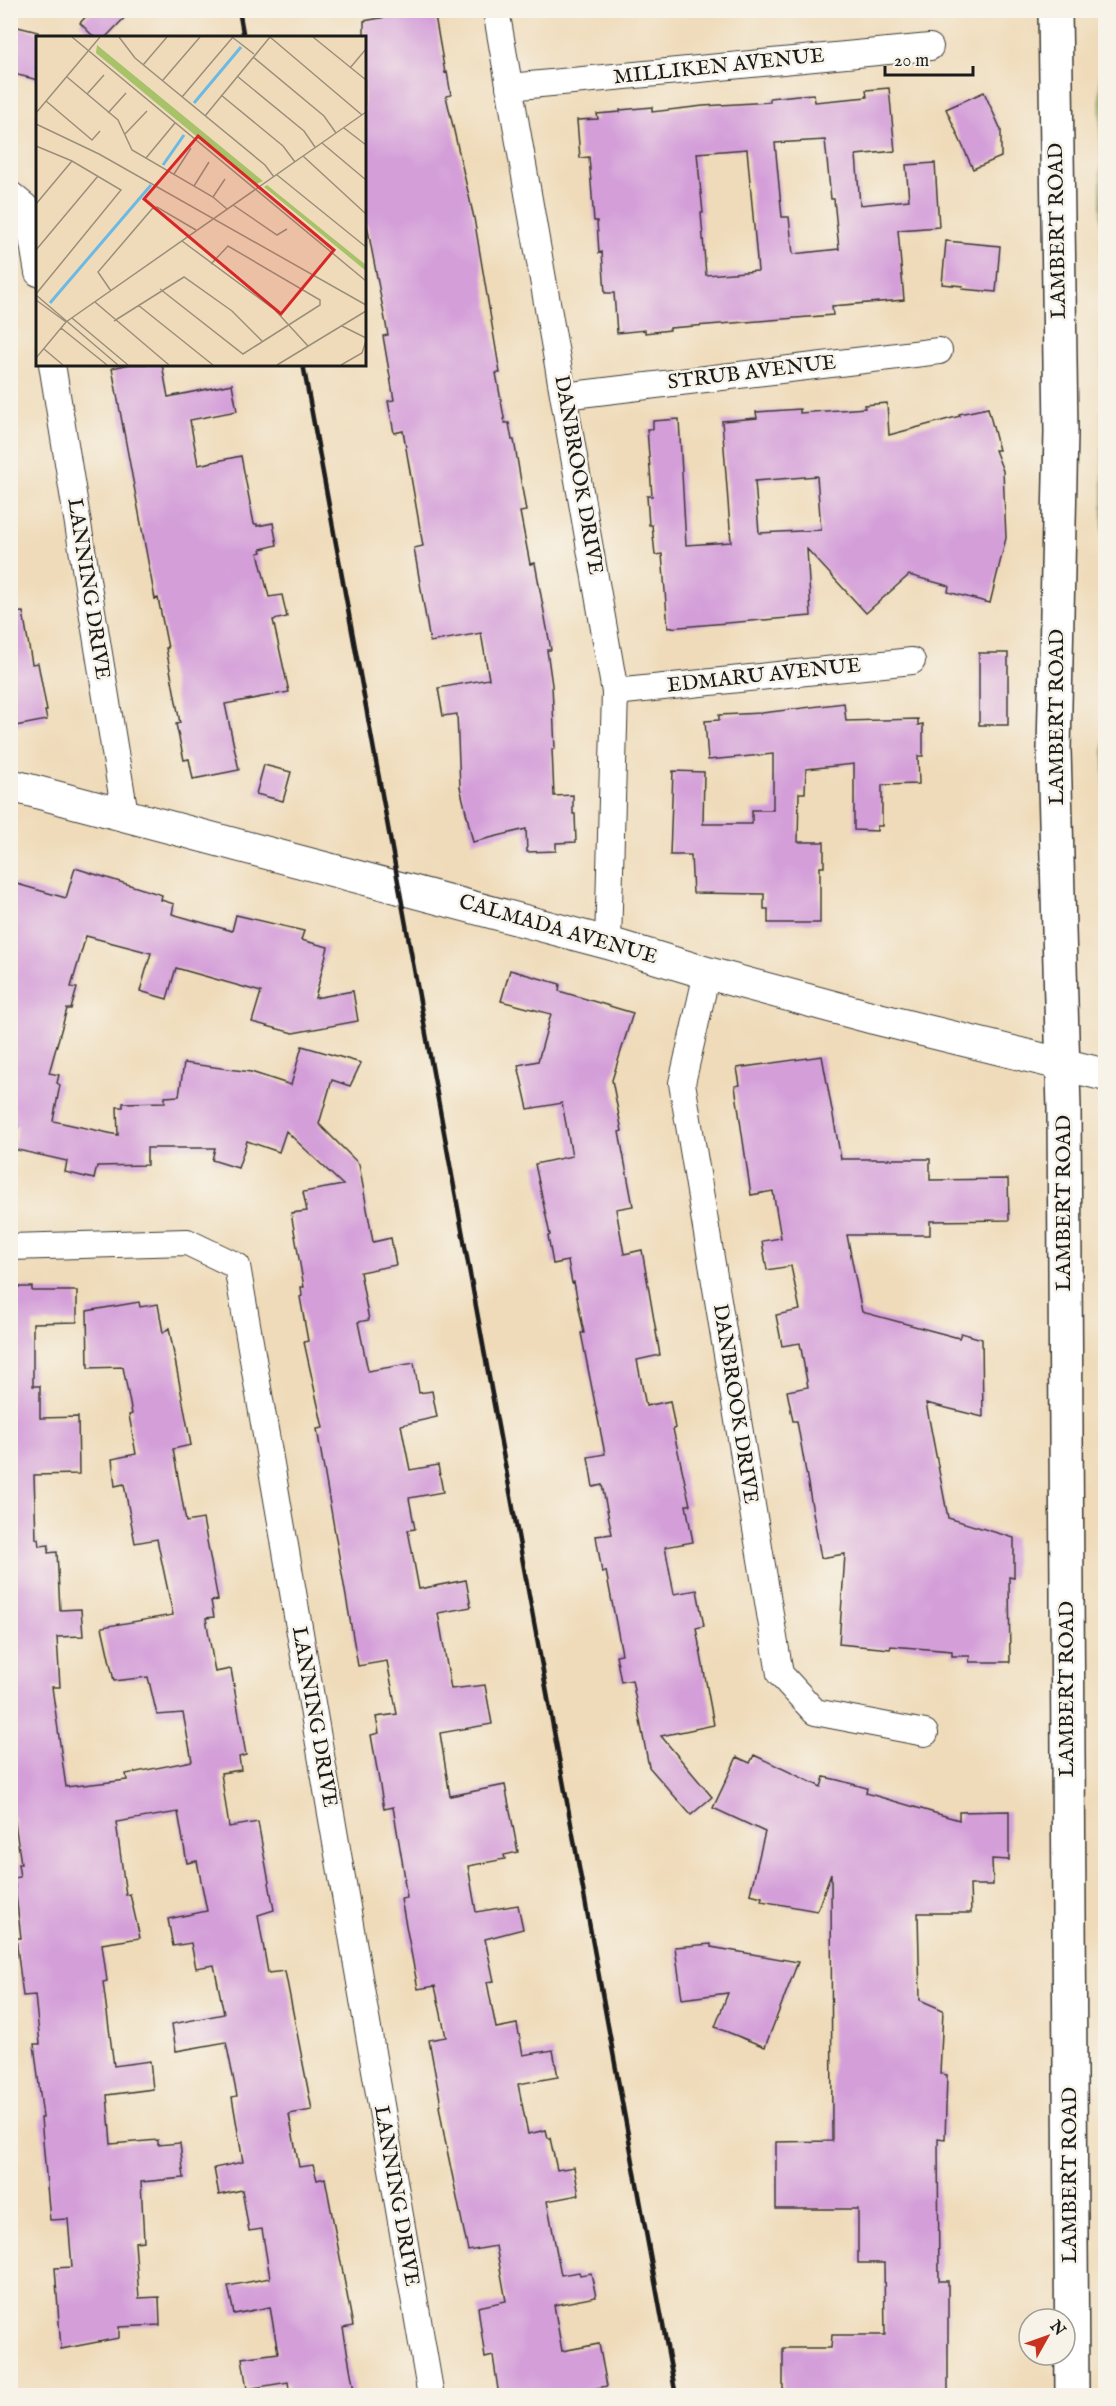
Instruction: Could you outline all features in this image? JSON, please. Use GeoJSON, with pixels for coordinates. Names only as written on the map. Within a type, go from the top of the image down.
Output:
{"type":"FeatureCollection","features":[{"type":"Feature","properties":{"kind":"main road","name":"LAMBERT ROAD"},"geometry":{"type":"LineString","coordinates":[[1055,10],[1061,432],[1054,750],[1063,1063],[1072,2396]]}},
{"type":"Feature","properties":{"kind":"street","name":"DANBROOK DRIVE"},"geometry":{"type":"LineString","coordinates":[[496,10],[615,692],[608,943]]}},
{"type":"Feature","properties":{"kind":"street","name":"MILLIKEN AVENUE"},"geometry":{"type":"LineString","coordinates":[[509,87],[930,47]]}},
{"type":"Feature","properties":{"kind":"street"},"geometry":{"type":"LineString","coordinates":[[10,194],[27,208],[36,261]]}},
{"type":"Feature","properties":{"kind":"street","name":"STRUB AVENUE"},"geometry":{"type":"LineString","coordinates":[[564,396],[939,351]]}},
{"type":"Feature","properties":{"kind":"street","name":"LANNING DRIVE"},"geometry":{"type":"LineString","coordinates":[[52,366],[124,814]]}},
{"type":"Feature","properties":{"kind":"street","name":"EDMARU AVENUE"},"geometry":{"type":"LineString","coordinates":[[615,692],[912,661]]}},
{"type":"Feature","properties":{"kind":"street","name":"CALMADA AVENUE"},"geometry":{"type":"LineString","coordinates":[[10,785],[608,943],[707,973],[874,1018],[1106,1075]]}},
{"type":"Feature","properties":{"kind":"street","name":"DANBROOK DRIVE"},"geometry":{"type":"LineString","coordinates":[[707,973],[682,1083],[780,1674],[815,1712],[925,1733]]}},
{"type":"Feature","properties":{"kind":"street","name":"LANNING DRIVE"},"geometry":{"type":"LineString","coordinates":[[10,1247],[187,1242],[237,1266],[431,2396]]}},
{"type":"Feature","properties":{"kind":"green space"},"geometry":{"type":"Polygon","coordinates":[[[1100,11],[1106,11],[1105,880],[1100,11]]]}},
{"type":"Feature","properties":{"kind":"building"},"geometry":{"type":"Polygon","coordinates":[[[92,10],[132,10],[107,36],[93,36],[80,23],[92,10]]]}},
{"type":"Feature","properties":{"kind":"building"},"geometry":{"type":"Polygon","coordinates":[[[434,10],[451,95],[446,96],[474,218],[500,373],[496,373],[505,423],[509,423],[512,440],[514,440],[526,511],[520,512],[530,564],[535,563],[551,650],[547,650],[552,685],[555,749],[552,749],[554,796],[573,795],[576,842],[556,843],[556,851],[527,852],[526,829],[473,842],[460,787],[457,714],[443,716],[438,688],[489,679],[481,633],[430,642],[414,548],[423,546],[403,431],[394,433],[388,401],[394,400],[383,336],[388,335],[366,225],[366,36],[364,36],[364,21],[434,10]]]}},
{"type":"Feature","properties":{"kind":"building"},"geometry":{"type":"Polygon","coordinates":[[[10,25],[38,32],[36,36],[36,80],[10,73],[10,25]]]}},
{"type":"Feature","properties":{"kind":"building"},"geometry":{"type":"Polygon","coordinates":[[[889,88],[895,151],[856,155],[860,205],[909,200],[906,165],[935,163],[939,227],[898,230],[904,300],[832,306],[833,315],[670,328],[670,330],[645,333],[645,330],[617,333],[614,293],[605,293],[602,252],[599,253],[597,221],[594,221],[589,157],[580,158],[577,120],[598,119],[597,114],[620,112],[620,110],[652,107],[652,112],[770,102],[770,98],[798,95],[814,94],[815,102],[867,97],[866,90],[889,88]],[[825,140],[775,143],[782,217],[789,217],[793,254],[839,249],[825,140]],[[747,149],[697,153],[706,275],[758,271],[747,149]]]}},
{"type":"Feature","properties":{"kind":"building"},"geometry":{"type":"Polygon","coordinates":[[[984,92],[1001,130],[1001,157],[973,169],[946,109],[984,92]]]}},
{"type":"Feature","properties":{"kind":"building"},"geometry":{"type":"Polygon","coordinates":[[[946,241],[1000,246],[996,292],[962,289],[963,286],[942,284],[946,241]]]}},
{"type":"Feature","properties":{"kind":"building"},"geometry":{"type":"Polygon","coordinates":[[[162,366],[168,397],[232,384],[237,411],[190,420],[198,465],[241,456],[254,524],[257,526],[273,523],[277,545],[261,549],[262,552],[258,553],[269,597],[282,595],[287,617],[273,620],[289,692],[225,704],[239,770],[193,779],[189,759],[184,760],[176,724],[180,723],[166,648],[168,648],[158,598],[155,599],[112,368],[162,366]]]}},
{"type":"Feature","properties":{"kind":"building"},"geometry":{"type":"Polygon","coordinates":[[[887,403],[889,435],[960,416],[959,414],[988,408],[999,450],[995,450],[1003,471],[1006,538],[990,603],[948,592],[949,586],[909,575],[866,613],[807,549],[811,616],[668,628],[662,554],[655,555],[652,525],[649,525],[647,496],[652,496],[647,429],[653,429],[653,421],[679,419],[686,545],[731,542],[722,421],[757,418],[756,412],[800,409],[800,413],[865,408],[864,405],[887,403]],[[817,476],[755,481],[759,533],[821,530],[817,476]]]}},
{"type":"Feature","properties":{"kind":"building"},"geometry":{"type":"Polygon","coordinates":[[[23,612],[32,664],[38,663],[47,720],[10,727],[10,613],[23,612]]]}},
{"type":"Feature","properties":{"kind":"building"},"geometry":{"type":"Polygon","coordinates":[[[979,653],[1008,653],[1008,725],[979,725],[979,653]]]}},
{"type":"Feature","properties":{"kind":"building"},"geometry":{"type":"Polygon","coordinates":[[[844,703],[846,721],[918,719],[918,725],[923,724],[923,756],[918,756],[919,784],[882,785],[882,826],[877,826],[877,831],[854,830],[854,764],[806,769],[805,793],[799,793],[798,842],[824,842],[824,867],[820,867],[820,923],[768,923],[768,909],[764,909],[764,894],[693,893],[691,855],[670,855],[673,771],[704,772],[703,824],[752,824],[752,810],[773,810],[773,754],[708,760],[705,721],[719,720],[719,715],[762,713],[844,703]]]}},
{"type":"Feature","properties":{"kind":"building"},"geometry":{"type":"Polygon","coordinates":[[[264,765],[291,772],[283,801],[256,794],[264,765]]]}},
{"type":"Feature","properties":{"kind":"building"},"geometry":{"type":"Polygon","coordinates":[[[75,868],[162,895],[161,900],[174,904],[172,914],[232,931],[236,915],[304,931],[301,940],[328,947],[315,998],[353,991],[358,1021],[293,1033],[252,1022],[261,992],[176,968],[167,999],[140,991],[151,953],[86,936],[71,987],[77,988],[71,1009],[67,1009],[49,1073],[59,1075],[57,1083],[60,1085],[53,1121],[118,1135],[117,1107],[123,1107],[123,1103],[165,1102],[165,1097],[179,1096],[184,1063],[251,1072],[291,1085],[302,1046],[361,1063],[350,1086],[332,1080],[319,1124],[359,1164],[373,1242],[391,1238],[396,1265],[360,1272],[369,1320],[358,1322],[368,1371],[414,1363],[419,1393],[432,1391],[437,1417],[401,1425],[410,1470],[438,1465],[443,1492],[409,1498],[415,1529],[408,1530],[419,1589],[466,1580],[471,1607],[438,1613],[451,1689],[485,1685],[492,1724],[440,1733],[450,1796],[505,1785],[518,1852],[504,1855],[505,1859],[468,1866],[476,1912],[518,1905],[523,1929],[485,1939],[494,1981],[487,1982],[496,2028],[517,2024],[523,2055],[553,2050],[558,2077],[518,2084],[528,2134],[546,2130],[557,2170],[574,2167],[579,2195],[547,2201],[561,2275],[591,2273],[596,2297],[554,2305],[562,2351],[599,2344],[607,2386],[560,2396],[499,2396],[493,2356],[485,2358],[478,2307],[506,2301],[496,2246],[468,2251],[445,2140],[429,2040],[446,2037],[435,1986],[418,1989],[401,1899],[407,1898],[393,1807],[384,1809],[371,1735],[379,1733],[376,1717],[397,1714],[387,1661],[358,1666],[317,1429],[323,1428],[304,1342],[308,1341],[300,1297],[302,1296],[301,1287],[304,1287],[291,1213],[307,1211],[303,1192],[343,1185],[286,1131],[279,1152],[247,1141],[238,1168],[212,1160],[215,1148],[147,1148],[147,1165],[97,1166],[94,1179],[65,1172],[67,1161],[13,1149],[18,1126],[10,1124],[10,882],[66,898],[75,868]]]}},
{"type":"Feature","properties":{"kind":"building"},"geometry":{"type":"Polygon","coordinates":[[[510,970],[560,984],[559,991],[633,1013],[612,1080],[633,1206],[616,1209],[624,1254],[642,1250],[660,1355],[637,1360],[646,1406],[670,1401],[675,1428],[673,1429],[690,1505],[686,1505],[693,1542],[665,1547],[674,1594],[697,1590],[704,1626],[696,1628],[714,1725],[661,1736],[712,1797],[691,1815],[649,1767],[632,1680],[621,1682],[616,1655],[622,1654],[606,1571],[602,1572],[596,1536],[612,1534],[602,1485],[593,1487],[588,1457],[605,1454],[581,1333],[584,1333],[574,1282],[572,1283],[568,1261],[553,1264],[548,1236],[550,1235],[535,1164],[572,1156],[562,1103],[528,1109],[518,1065],[538,1061],[551,1014],[501,1001],[510,970]]]}},
{"type":"Feature","properties":{"kind":"building"},"geometry":{"type":"Polygon","coordinates":[[[822,1056],[841,1159],[930,1159],[930,1180],[1008,1179],[1009,1220],[930,1221],[930,1235],[847,1235],[862,1312],[959,1338],[961,1333],[982,1339],[983,1417],[926,1403],[948,1518],[1014,1538],[1014,1578],[1009,1577],[1010,1662],[969,1662],[970,1656],[952,1656],[952,1651],[891,1646],[890,1649],[839,1644],[845,1554],[821,1558],[797,1421],[793,1421],[787,1391],[808,1387],[800,1343],[782,1346],[776,1315],[800,1310],[791,1266],[767,1270],[762,1241],[781,1238],[773,1191],[751,1195],[735,1086],[740,1085],[737,1068],[822,1056]]]}},
{"type":"Feature","properties":{"kind":"building"},"geometry":{"type":"Polygon","coordinates":[[[10,1287],[32,1287],[32,1291],[77,1291],[77,1322],[33,1323],[33,1386],[40,1386],[40,1418],[78,1417],[79,1474],[34,1475],[36,1539],[38,1539],[39,1546],[49,1545],[48,1553],[57,1552],[60,1610],[81,1609],[83,1636],[57,1637],[60,1687],[52,1687],[66,1787],[127,1780],[126,1774],[192,1761],[183,1713],[157,1715],[148,1677],[114,1681],[102,1627],[173,1615],[157,1539],[135,1543],[124,1484],[115,1486],[112,1459],[136,1454],[129,1415],[132,1414],[123,1367],[88,1368],[87,1311],[139,1302],[140,1307],[158,1304],[163,1333],[169,1328],[191,1445],[173,1449],[186,1522],[203,1519],[218,1600],[211,1601],[214,1617],[206,1618],[215,1672],[231,1669],[246,1755],[239,1757],[241,1770],[221,1773],[229,1827],[258,1822],[274,1910],[258,1915],[268,1973],[285,1971],[312,2110],[289,2114],[299,2167],[313,2165],[317,2180],[325,2178],[353,2326],[343,2328],[355,2396],[290,2396],[288,2382],[247,2389],[242,2358],[278,2353],[270,2307],[234,2314],[228,2286],[270,2278],[262,2229],[249,2231],[242,2190],[219,2195],[214,2168],[243,2162],[232,2097],[237,2096],[226,2042],[176,2051],[172,2024],[224,2014],[214,1965],[196,1968],[191,1943],[173,1946],[168,1919],[207,1911],[197,1861],[187,1863],[178,1812],[116,1822],[126,1895],[130,1894],[140,1938],[102,1944],[107,1981],[103,1982],[114,2066],[150,2061],[153,2089],[107,2095],[111,2144],[158,2140],[158,2145],[180,2143],[184,2178],[141,2182],[144,2241],[135,2242],[139,2298],[159,2297],[160,2325],[119,2327],[119,2338],[61,2349],[55,2268],[72,2267],[68,2219],[50,2220],[41,2118],[43,2118],[34,2044],[40,2044],[35,1995],[23,1996],[16,1938],[21,1938],[14,1878],[20,1877],[18,1864],[21,1864],[14,1816],[10,1816],[10,1287]]]}},
{"type":"Feature","properties":{"kind":"building"},"geometry":{"type":"Polygon","coordinates":[[[754,1755],[821,1787],[824,1777],[838,1780],[867,1788],[866,1793],[959,1820],[959,1812],[1009,1811],[1009,1860],[992,1859],[993,1885],[970,1885],[971,1913],[918,1913],[920,2000],[943,2010],[940,2074],[947,2075],[945,2139],[938,2138],[939,2281],[948,2281],[948,2396],[783,2396],[783,2348],[831,2348],[832,2335],[885,2335],[884,2263],[858,2263],[858,2209],[776,2209],[776,2142],[832,2141],[831,1873],[817,1911],[761,1901],[762,1897],[750,1894],[765,1832],[713,1808],[737,1757],[750,1763],[754,1755]]]}},
{"type":"Feature","properties":{"kind":"building"},"geometry":{"type":"Polygon","coordinates":[[[711,1944],[711,1947],[798,1962],[765,2047],[715,2027],[728,1993],[682,1999],[675,1947],[711,1944]]]}},
{"type":"Feature","properties":{"kind":"railway"},"geometry":{"type":"LineString","coordinates":[[239,10],[244,36]]}},
{"type":"Feature","properties":{"kind":"railway"},"geometry":{"type":"LineString","coordinates":[[303,366],[676,2396]]}}]}
